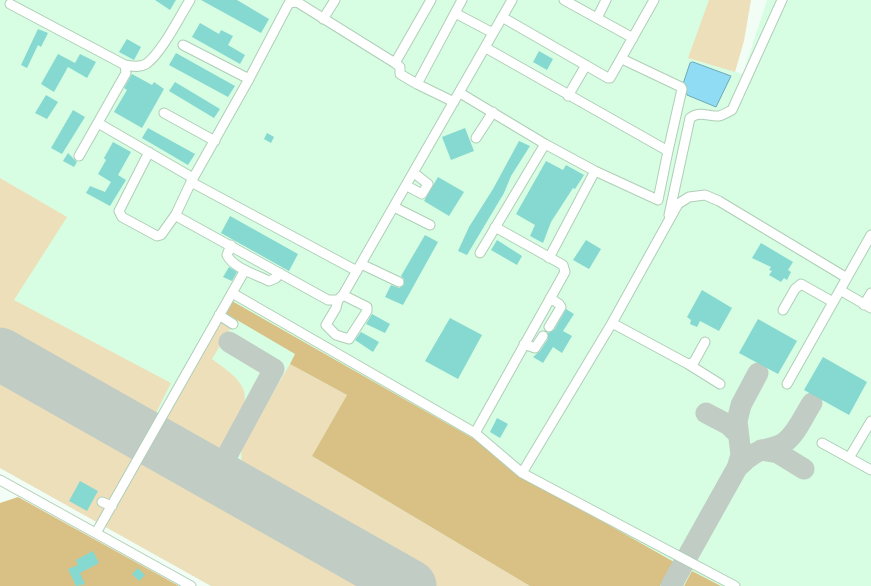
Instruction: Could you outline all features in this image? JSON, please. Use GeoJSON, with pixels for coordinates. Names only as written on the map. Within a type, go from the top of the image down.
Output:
{"type":"FeatureCollection","features":[{"type":"Feature","properties":{"kind":"street"},"geometry":{"type":"LineString","coordinates":[[10,4],[125,65],[137,67],[145,64],[155,56],[190,0]]}},
{"type":"Feature","properties":{"kind":"street"},"geometry":{"type":"LineString","coordinates":[[323,19],[335,0]]}},
{"type":"Feature","properties":{"kind":"street"},"geometry":{"type":"LineString","coordinates":[[395,63],[431,0]]}},
{"type":"Feature","properties":{"kind":"street"},"geometry":{"type":"LineString","coordinates":[[417,84],[462,0]]}},
{"type":"Feature","properties":{"kind":"street"},"geometry":{"type":"LineString","coordinates":[[176,214],[178,217],[328,300],[341,297],[367,307],[367,311],[349,339],[336,335],[326,325],[341,297],[486,48],[512,0]]}},
{"type":"Feature","properties":{"kind":"street"},"geometry":{"type":"LineString","coordinates":[[564,0],[633,38]]}},
{"type":"Feature","properties":{"kind":"street"},"geometry":{"type":"LineString","coordinates":[[597,18],[606,0]]}},
{"type":"Feature","properties":{"kind":"street"},"geometry":{"type":"LineString","coordinates":[[502,17],[610,78],[654,0]]}},
{"type":"Feature","properties":{"kind":"street"},"geometry":{"type":"LineString","coordinates":[[667,222],[690,118],[695,114],[700,113],[720,116],[732,110],[782,0]]}},
{"type":"Feature","properties":{"kind":"street"},"geometry":{"type":"LineString","coordinates":[[149,152],[119,211],[122,217],[158,236],[161,235],[176,214],[192,180],[249,80],[287,1],[297,2],[395,63],[400,67],[400,74],[454,102]]}},
{"type":"Feature","properties":{"kind":"street"},"geometry":{"type":"LineString","coordinates":[[455,13],[493,33]]}},
{"type":"Feature","properties":{"kind":"street"},"geometry":{"type":"LineString","coordinates":[[183,45],[249,80]]}},
{"type":"Feature","properties":{"kind":"street"},"geometry":{"type":"LineString","coordinates":[[486,48],[568,96],[668,151]]}},
{"type":"Feature","properties":{"kind":"street"},"geometry":{"type":"LineString","coordinates":[[460,93],[545,144],[595,171],[658,200],[682,90],[681,87],[622,59]]}},
{"type":"Feature","properties":{"kind":"street"},"geometry":{"type":"LineString","coordinates":[[80,156],[126,73],[125,65]]}},
{"type":"Feature","properties":{"kind":"street"},"geometry":{"type":"LineString","coordinates":[[568,96],[586,65]]}},
{"type":"Feature","properties":{"kind":"street"},"geometry":{"type":"LineString","coordinates":[[476,138],[493,112]]}},
{"type":"Feature","properties":{"kind":"street"},"geometry":{"type":"LineString","coordinates":[[164,113],[215,141]]}},
{"type":"Feature","properties":{"kind":"street"},"geometry":{"type":"LineString","coordinates":[[98,123],[149,152],[192,180],[359,267],[399,282]]}},
{"type":"Feature","properties":{"kind":"street"},"geometry":{"type":"LineString","coordinates":[[480,253],[545,144]]}},
{"type":"Feature","properties":{"kind":"street"},"geometry":{"type":"LineString","coordinates":[[549,258],[595,171]]}},
{"type":"Feature","properties":{"kind":"street"},"geometry":{"type":"LineString","coordinates":[[407,186],[422,194],[428,184],[414,173]]}},
{"type":"Feature","properties":{"kind":"street"},"geometry":{"type":"LineString","coordinates":[[522,473],[612,322],[667,222],[678,204],[689,197],[705,195],[719,201],[847,278]]}},
{"type":"Feature","properties":{"kind":"street"},"geometry":{"type":"LineString","coordinates":[[394,207],[430,225]]}},
{"type":"Feature","properties":{"kind":"street"},"geometry":{"type":"LineString","coordinates":[[475,433],[565,272],[563,265],[495,227]]}},
{"type":"Feature","properties":{"kind":"street"},"geometry":{"type":"LineString","coordinates":[[787,384],[871,235]]}},
{"type":"Feature","properties":{"kind":"street"},"geometry":{"type":"LineString","coordinates":[[231,245],[227,255],[230,260],[245,270],[269,281],[276,278],[280,273]]}},
{"type":"Feature","properties":{"kind":"street"},"geometry":{"type":"LineString","coordinates":[[96,533],[245,270]]}},
{"type":"Feature","properties":{"kind":"street"},"geometry":{"type":"LineString","coordinates":[[783,310],[795,289],[801,284],[834,302]]}},
{"type":"Feature","properties":{"kind":"street"},"geometry":{"type":"LineString","coordinates":[[840,290],[868,306],[871,293]]}},
{"type":"Feature","properties":{"kind":"street"},"geometry":{"type":"LineString","coordinates":[[232,293],[475,433],[522,473],[735,586]]}},
{"type":"Feature","properties":{"kind":"street"},"geometry":{"type":"LineString","coordinates":[[549,327],[561,307],[550,298]]}},
{"type":"Feature","properties":{"kind":"street"},"geometry":{"type":"LineString","coordinates":[[219,315],[233,324]]}},
{"type":"Feature","properties":{"kind":"street"},"geometry":{"type":"LineString","coordinates":[[612,322],[688,364],[720,384]]}},
{"type":"Feature","properties":{"kind":"street"},"geometry":{"type":"LineString","coordinates":[[524,344],[535,348],[543,336]]}},
{"type":"Feature","properties":{"kind":"street"},"geometry":{"type":"LineString","coordinates":[[688,364],[694,362],[705,342]]}},
{"type":"Feature","properties":{"kind":"street"},"geometry":{"type":"LineString","coordinates":[[849,458],[871,422]]}},
{"type":"Feature","properties":{"kind":"street"},"geometry":{"type":"LineString","coordinates":[[822,443],[871,470]]}},
{"type":"Feature","properties":{"kind":"street"},"geometry":{"type":"LineString","coordinates":[[1,483],[96,533],[191,586]]}},
{"type":"Feature","properties":{"kind":"street"},"geometry":{"type":"LineString","coordinates":[[102,502],[112,506]]}},
{"type":"Feature","properties":{"kind":"shaded area"},"geometry":{"type":"Polygon","coordinates":[[[0,0],[711,0],[688,58],[743,74],[767,0],[871,0],[871,586],[211,586],[0,468],[0,0]]]}},
{"type":"Feature","properties":{"kind":"shaded area"},"geometry":{"type":"Polygon","coordinates":[[[709,0],[751,0],[744,41],[735,72],[688,58],[709,0]]]}},
{"type":"Feature","properties":{"kind":"shaded area"},"geometry":{"type":"Polygon","coordinates":[[[0,178],[67,217],[14,300],[171,383],[149,427],[0,343],[0,178]]]}},
{"type":"Feature","properties":{"kind":"shaded area"},"geometry":{"type":"Polygon","coordinates":[[[232,301],[476,440],[498,459],[519,474],[674,562],[660,586],[530,586],[312,456],[347,395],[290,364],[295,354],[225,313],[232,301]]]}},
{"type":"Feature","properties":{"kind":"shaded area"},"geometry":{"type":"Polygon","coordinates":[[[219,320],[231,327],[212,359],[239,381],[244,391],[244,407],[232,434],[220,447],[210,452],[196,452],[181,446],[155,431],[219,320]]]}},
{"type":"Feature","properties":{"kind":"shaded area"},"geometry":{"type":"Polygon","coordinates":[[[290,364],[347,395],[312,456],[530,586],[428,586],[248,483],[242,472],[241,447],[290,364]]]}},
{"type":"Feature","properties":{"kind":"shaded area"},"geometry":{"type":"Polygon","coordinates":[[[0,366],[390,586],[211,586],[0,468],[0,366]]]}},
{"type":"Feature","properties":{"kind":"shaded area"},"geometry":{"type":"Polygon","coordinates":[[[18,497],[179,586],[0,586],[0,503],[18,497]]]}},
{"type":"Feature","properties":{"kind":"shaded area"},"geometry":{"type":"Polygon","coordinates":[[[692,571],[721,586],[684,586],[692,571]]]}},
{"type":"Feature","properties":{"kind":"water"},"geometry":{"type":"Polygon","coordinates":[[[693,62],[731,76],[716,107],[687,95],[686,91],[682,87],[690,63],[693,62]]]}},
{"type":"Feature","properties":{"kind":"building"},"geometry":{"type":"Polygon","coordinates":[[[155,0],[176,0],[170,10],[155,0]]]}},
{"type":"Feature","properties":{"kind":"building"},"geometry":{"type":"Polygon","coordinates":[[[201,0],[237,0],[269,19],[261,33],[201,0]]]}},
{"type":"Feature","properties":{"kind":"building"},"geometry":{"type":"Polygon","coordinates":[[[200,23],[219,34],[221,30],[233,36],[228,45],[245,55],[240,64],[192,37],[200,23]]]}},
{"type":"Feature","properties":{"kind":"building"},"geometry":{"type":"Polygon","coordinates":[[[38,29],[48,33],[41,47],[38,45],[27,68],[21,65],[38,29]]]}},
{"type":"Feature","properties":{"kind":"building"},"geometry":{"type":"Polygon","coordinates":[[[127,39],[141,47],[134,60],[119,52],[127,39]]]}},
{"type":"Feature","properties":{"kind":"building"},"geometry":{"type":"Polygon","coordinates":[[[539,51],[553,59],[547,70],[533,62],[539,51]]]}},
{"type":"Feature","properties":{"kind":"building"},"geometry":{"type":"Polygon","coordinates":[[[176,53],[235,86],[228,97],[169,65],[176,53]]]}},
{"type":"Feature","properties":{"kind":"building"},"geometry":{"type":"Polygon","coordinates":[[[58,54],[75,63],[80,54],[96,62],[87,78],[68,67],[54,92],[41,84],[58,54]]]}},
{"type":"Feature","properties":{"kind":"building"},"geometry":{"type":"Polygon","coordinates":[[[132,74],[152,85],[154,82],[164,89],[142,128],[114,112],[127,90],[124,88],[132,74]]]}},
{"type":"Feature","properties":{"kind":"building"},"geometry":{"type":"Polygon","coordinates":[[[175,82],[220,109],[214,118],[169,91],[175,82]]]}},
{"type":"Feature","properties":{"kind":"building"},"geometry":{"type":"Polygon","coordinates":[[[46,95],[58,102],[47,119],[35,113],[46,95]]]}},
{"type":"Feature","properties":{"kind":"building"},"geometry":{"type":"Polygon","coordinates":[[[73,110],[85,117],[62,154],[51,148],[73,110]]]}},
{"type":"Feature","properties":{"kind":"building"},"geometry":{"type":"Polygon","coordinates":[[[148,128],[195,154],[188,165],[142,138],[148,128]]]}},
{"type":"Feature","properties":{"kind":"building"},"geometry":{"type":"Polygon","coordinates":[[[465,128],[474,151],[451,160],[442,137],[465,128]]]}},
{"type":"Feature","properties":{"kind":"building"},"geometry":{"type":"Polygon","coordinates":[[[267,133],[274,137],[271,143],[264,139],[267,133]]]}},
{"type":"Feature","properties":{"kind":"building"},"geometry":{"type":"Polygon","coordinates":[[[519,141],[530,146],[511,176],[504,193],[467,255],[458,251],[469,227],[493,189],[519,141]]]}},
{"type":"Feature","properties":{"kind":"building"},"geometry":{"type":"Polygon","coordinates":[[[113,142],[131,152],[118,175],[126,180],[110,206],[86,193],[90,186],[105,192],[111,182],[98,174],[106,160],[104,158],[113,142]]]}},
{"type":"Feature","properties":{"kind":"building"},"geometry":{"type":"Polygon","coordinates":[[[68,153],[77,162],[74,167],[63,161],[68,153]]]}},
{"type":"Feature","properties":{"kind":"building"},"geometry":{"type":"Polygon","coordinates":[[[546,161],[563,170],[566,165],[584,175],[575,189],[573,188],[551,222],[543,243],[530,236],[535,225],[516,214],[546,161]]]}},
{"type":"Feature","properties":{"kind":"building"},"geometry":{"type":"Polygon","coordinates":[[[438,177],[464,192],[449,216],[424,201],[438,177]]]}},
{"type":"Feature","properties":{"kind":"building"},"geometry":{"type":"Polygon","coordinates":[[[230,216],[298,254],[289,271],[221,233],[230,216]]]}},
{"type":"Feature","properties":{"kind":"building"},"geometry":{"type":"Polygon","coordinates":[[[425,235],[438,242],[403,305],[385,297],[391,285],[399,288],[404,285],[404,279],[401,276],[425,235]]]}},
{"type":"Feature","properties":{"kind":"building"},"geometry":{"type":"Polygon","coordinates":[[[497,240],[522,256],[517,265],[491,250],[497,240]]]}},
{"type":"Feature","properties":{"kind":"building"},"geometry":{"type":"Polygon","coordinates":[[[586,240],[601,249],[589,269],[573,260],[586,240]]]}},
{"type":"Feature","properties":{"kind":"building"},"geometry":{"type":"Polygon","coordinates":[[[761,243],[793,262],[788,270],[791,272],[787,280],[784,278],[781,282],[769,275],[772,271],[769,270],[771,267],[752,258],[761,243]]]}},
{"type":"Feature","properties":{"kind":"building"},"geometry":{"type":"Polygon","coordinates":[[[229,267],[237,272],[232,281],[223,277],[229,267]]]}},
{"type":"Feature","properties":{"kind":"building"},"geometry":{"type":"Polygon","coordinates":[[[702,290],[732,308],[719,331],[700,321],[697,327],[690,324],[691,320],[687,317],[702,290]]]}},
{"type":"Feature","properties":{"kind":"building"},"geometry":{"type":"Polygon","coordinates":[[[566,309],[574,314],[563,331],[572,336],[562,353],[553,347],[543,363],[533,357],[540,351],[548,339],[548,333],[554,330],[566,309]]]}},
{"type":"Feature","properties":{"kind":"building"},"geometry":{"type":"Polygon","coordinates":[[[372,314],[390,324],[385,333],[366,324],[372,314]]]}},
{"type":"Feature","properties":{"kind":"building"},"geometry":{"type":"Polygon","coordinates":[[[450,318],[482,335],[458,379],[425,361],[450,318]]]}},
{"type":"Feature","properties":{"kind":"building"},"geometry":{"type":"Polygon","coordinates":[[[758,319],[797,341],[778,374],[739,353],[758,319]]]}},
{"type":"Feature","properties":{"kind":"building"},"geometry":{"type":"Polygon","coordinates":[[[361,332],[379,342],[373,352],[355,340],[361,332]]]}},
{"type":"Feature","properties":{"kind":"building"},"geometry":{"type":"Polygon","coordinates":[[[823,357],[867,382],[849,415],[804,390],[823,357]]]}},
{"type":"Feature","properties":{"kind":"building"},"geometry":{"type":"Polygon","coordinates":[[[497,418],[508,424],[500,438],[490,432],[497,418]]]}},
{"type":"Feature","properties":{"kind":"building"},"geometry":{"type":"Polygon","coordinates":[[[80,481],[98,491],[87,511],[69,501],[80,481]]]}},
{"type":"Feature","properties":{"kind":"building"},"geometry":{"type":"Polygon","coordinates":[[[93,551],[99,563],[80,573],[85,584],[76,586],[68,569],[78,565],[76,560],[93,551]]]}},
{"type":"Feature","properties":{"kind":"building"},"geometry":{"type":"Polygon","coordinates":[[[138,568],[145,575],[139,581],[132,574],[138,568]]]}},
{"type":"Feature","properties":{"kind":"taxiway"},"geometry":{"type":"LineString","coordinates":[[216,476],[274,369],[229,342]]}},
{"type":"Feature","properties":{"kind":"taxiway"},"geometry":{"type":"LineString","coordinates":[[671,586],[737,468],[741,455],[737,421],[741,405],[758,373]]}},
{"type":"Feature","properties":{"kind":"taxiway"},"geometry":{"type":"LineString","coordinates":[[737,468],[754,454],[785,442],[797,429],[812,403]]}},
{"type":"Feature","properties":{"kind":"taxiway"},"geometry":{"type":"LineString","coordinates":[[706,413],[729,425],[738,434]]}},
{"type":"Feature","properties":{"kind":"taxiway"},"geometry":{"type":"LineString","coordinates":[[761,450],[778,453],[804,469]]}},
{"type":"Feature","properties":{"kind":"runway"},"geometry":{"type":"LineString","coordinates":[[0,354],[410,586]]}}]}
